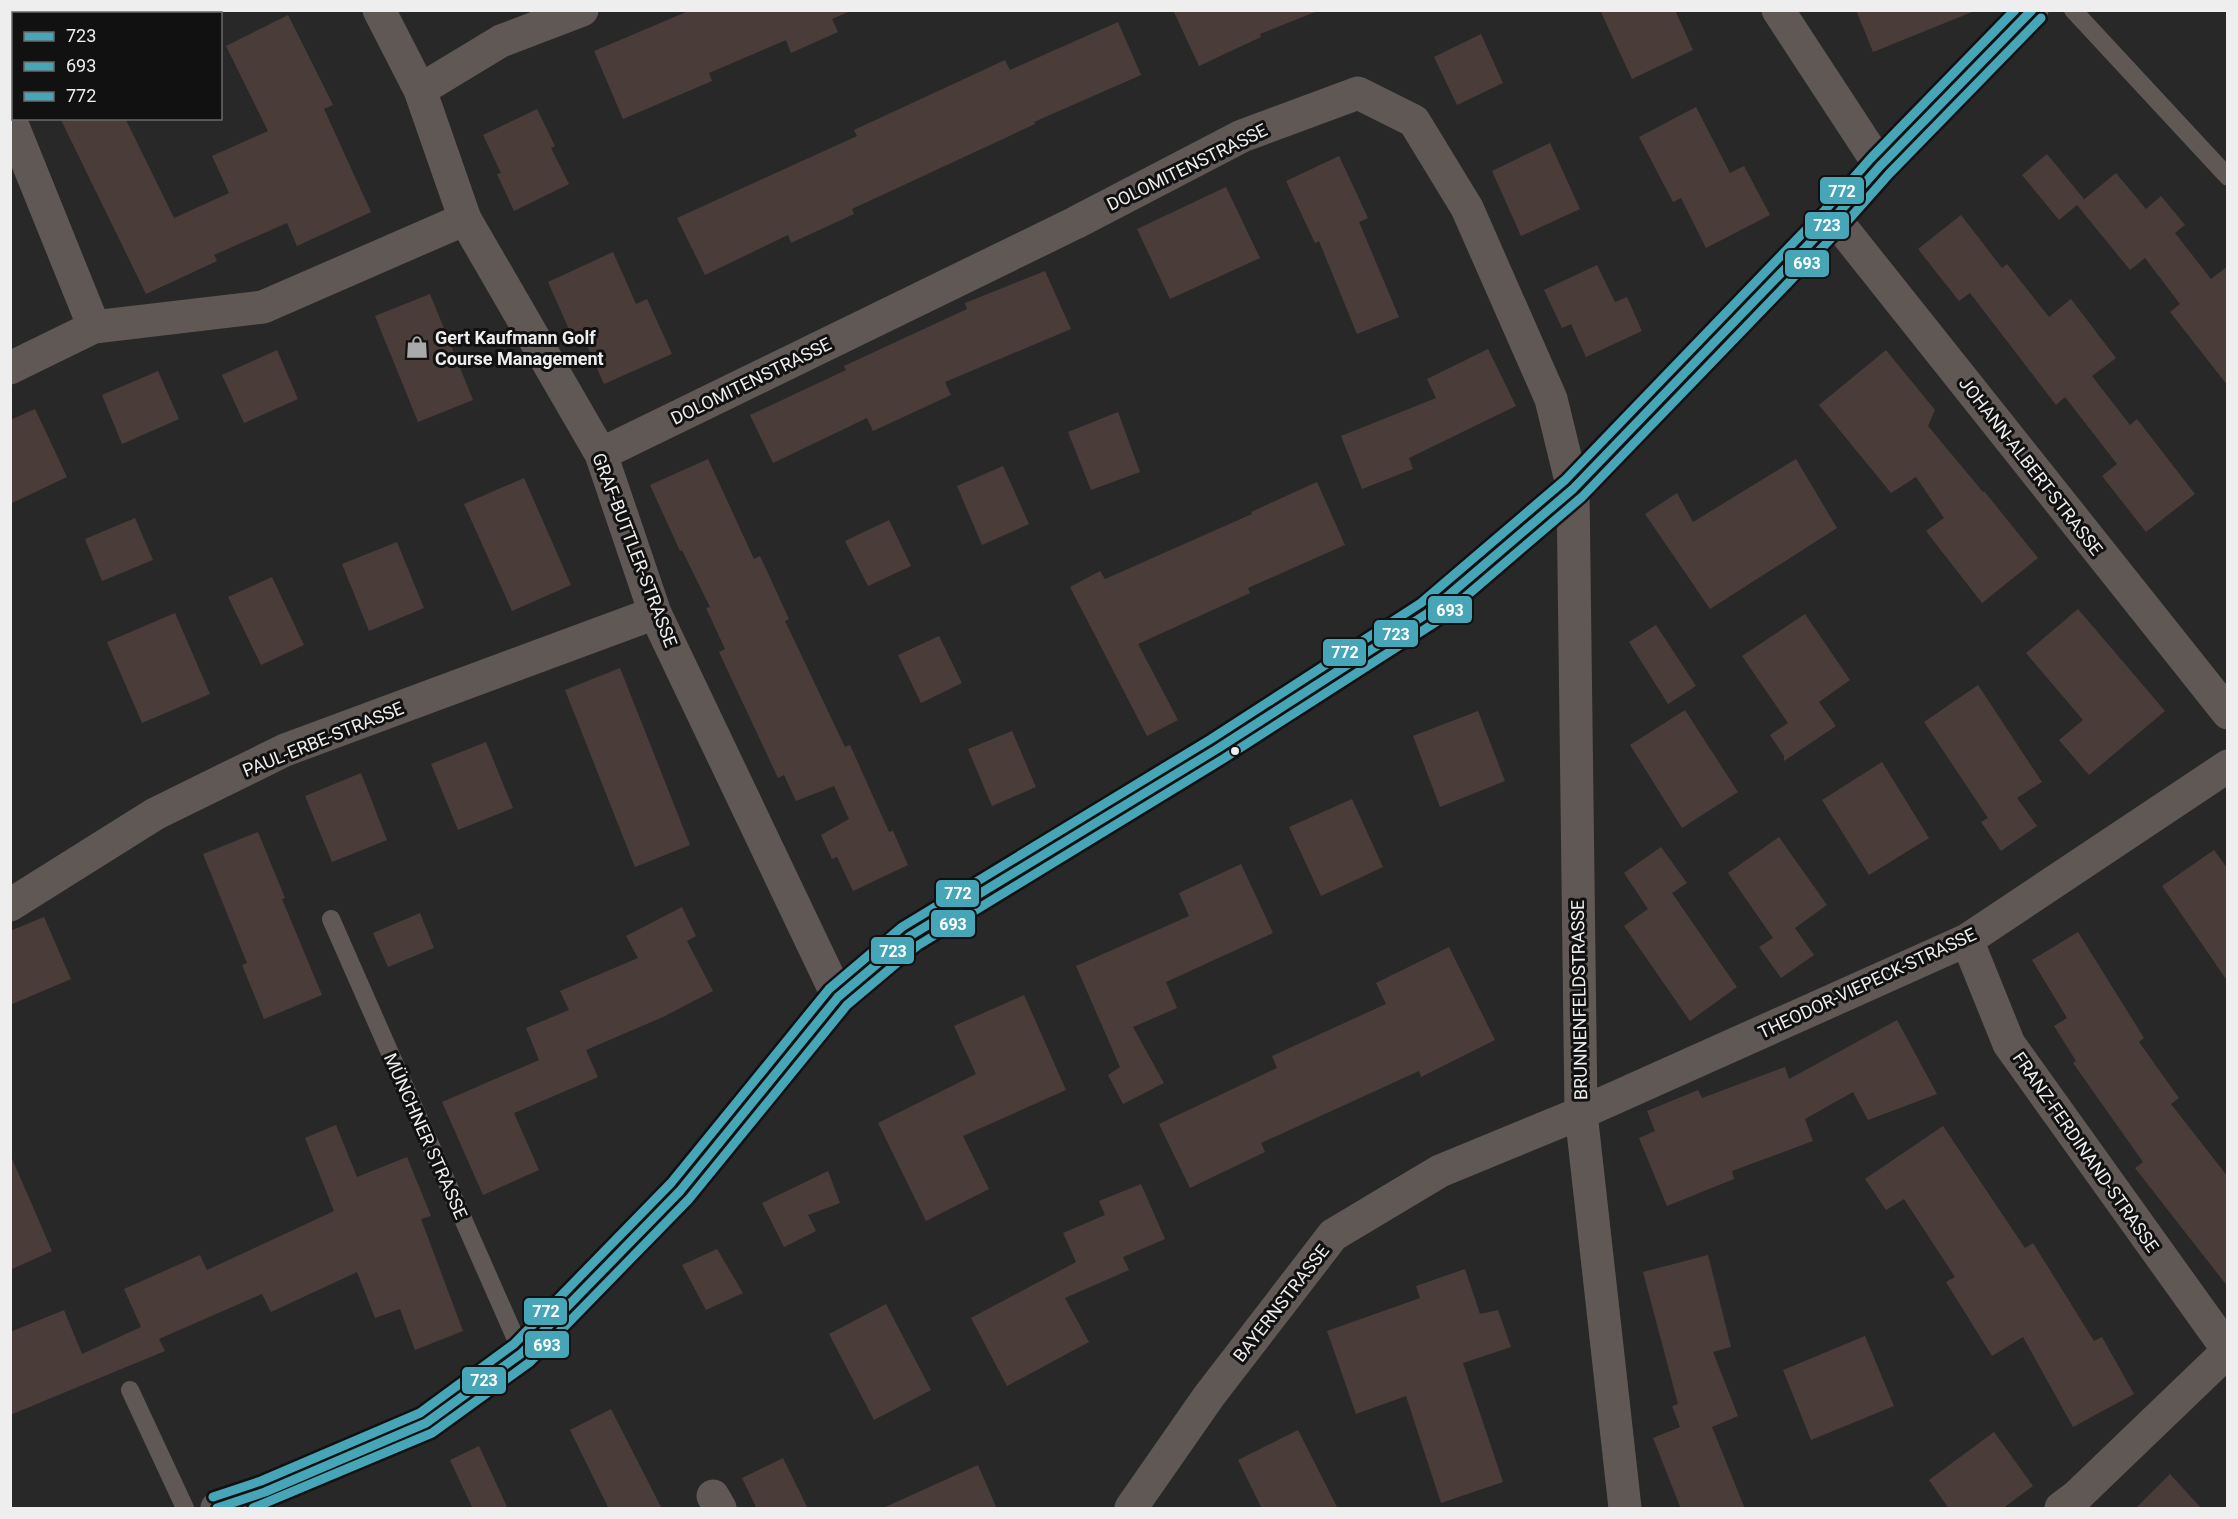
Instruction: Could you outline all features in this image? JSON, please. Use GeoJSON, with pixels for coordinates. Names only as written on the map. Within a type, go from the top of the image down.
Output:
{"type":"FeatureCollection","features":[{"type":"Feature","properties":{"kind":"street","name":"GRAF-BUTTLER-STRASSE"},"geometry":{"type":"LineString","coordinates":[[379,10],[420,90],[465,219],[601,454],[655,613],[838,997]]}},
{"type":"Feature","properties":{"kind":"street"},"geometry":{"type":"LineString","coordinates":[[420,90],[501,41],[582,10]]}},
{"type":"Feature","properties":{"kind":"street"},"geometry":{"type":"LineString","coordinates":[[1778,10],[1880,165]]}},
{"type":"Feature","properties":{"kind":"street"},"geometry":{"type":"LineString","coordinates":[[217,1509],[270,1500],[426,1424],[522,1353],[680,1191],[838,997],[910,936],[1216,749],[1428,613],[1573,489],[1834,218],[1880,165],[2032,10]]}},
{"type":"Feature","properties":{"kind":"street","name":"DOLOMITENSTRASSE"},"geometry":{"type":"LineString","coordinates":[[601,454],[1075,223],[1242,136],[1358,93],[1414,121],[1467,208],[1551,399],[1573,489]]}},
{"type":"Feature","properties":{"kind":"street"},"geometry":{"type":"LineString","coordinates":[[10,119],[94,327]]}},
{"type":"Feature","properties":{"kind":"street","name":"JOHANN-ALBERT-STRASSE"},"geometry":{"type":"LineString","coordinates":[[1834,218],[2228,713]]}},
{"type":"Feature","properties":{"kind":"street"},"geometry":{"type":"LineString","coordinates":[[10,368],[94,327],[263,307],[465,219]]}},
{"type":"Feature","properties":{"kind":"street","name":"BRUNNENFELDSTRASSE"},"geometry":{"type":"LineString","coordinates":[[1573,489],[1581,1113],[1625,1509]]}},
{"type":"Feature","properties":{"kind":"street","name":"PAUL-ERBE-STRASSE"},"geometry":{"type":"LineString","coordinates":[[10,905],[155,814],[285,750],[655,613]]}},
{"type":"Feature","properties":{"kind":"street","name":"THEODOR-VIEPECK-STRASSE"},"geometry":{"type":"LineString","coordinates":[[1581,1113],[1967,940],[2228,766]]}},
{"type":"Feature","properties":{"kind":"street","name":"FRANZ-FERDINAND-STRASSE"},"geometry":{"type":"LineString","coordinates":[[1967,940],[2008,1044],[2228,1351]]}},
{"type":"Feature","properties":{"kind":"street","name":"BAYERNSTRASSE"},"geometry":{"type":"LineString","coordinates":[[1131,1509],[1209,1396],[1333,1236],[1440,1171],[1581,1113]]}},
{"type":"Feature","properties":{"kind":"street"},"geometry":{"type":"LineString","coordinates":[[2061,1509],[2228,1351]]}},
{"type":"Feature","properties":{"kind":"lane"},"geometry":{"type":"LineString","coordinates":[[2073,10],[2228,177]]}},
{"type":"Feature","properties":{"kind":"lane","name":"MÜNCHNER STRASSE"},"geometry":{"type":"LineString","coordinates":[[331,919],[522,1353]]}},
{"type":"Feature","properties":{"kind":"lane"},"geometry":{"type":"LineString","coordinates":[[130,1390],[185,1509]]}},
{"type":"Feature","properties":{"kind":"building"},"geometry":{"type":"Polygon","coordinates":[[[691,10],[853,10],[832,19],[838,32],[791,53],[786,40],[709,73],[712,81],[623,119],[594,51],[691,10]]]}},
{"type":"Feature","properties":{"kind":"building"},"geometry":{"type":"Polygon","coordinates":[[[1173,10],[1314,10],[1315,12],[1260,34],[1261,37],[1199,66],[1173,10]]]}},
{"type":"Feature","properties":{"kind":"building"},"geometry":{"type":"Polygon","coordinates":[[[1600,10],[1675,10],[1693,50],[1632,79],[1600,10]]]}},
{"type":"Feature","properties":{"kind":"building"},"geometry":{"type":"Polygon","coordinates":[[[1856,10],[1972,10],[1972,12],[1873,52],[1856,10]]]}},
{"type":"Feature","properties":{"kind":"building"},"geometry":{"type":"Polygon","coordinates":[[[288,15],[333,105],[324,109],[371,212],[297,246],[287,223],[214,255],[217,261],[146,294],[61,120],[126,120],[174,218],[229,193],[212,156],[268,131],[226,46],[288,15]]]}},
{"type":"Feature","properties":{"kind":"building"},"geometry":{"type":"Polygon","coordinates":[[[1118,22],[1141,75],[1034,122],[1035,124],[852,209],[854,214],[791,243],[788,235],[705,275],[677,218],[857,136],[854,130],[1005,60],[1010,70],[1118,22]]]}},
{"type":"Feature","properties":{"kind":"building"},"geometry":{"type":"Polygon","coordinates":[[[1481,34],[1503,83],[1457,105],[1434,57],[1481,34]]]}},
{"type":"Feature","properties":{"kind":"building"},"geometry":{"type":"Polygon","coordinates":[[[1696,107],[1730,173],[1744,166],[1770,215],[1706,248],[1681,198],[1673,202],[1639,137],[1696,107]]]}},
{"type":"Feature","properties":{"kind":"building"},"geometry":{"type":"Polygon","coordinates":[[[537,109],[555,146],[551,148],[569,184],[514,211],[497,174],[501,173],[483,135],[537,109]]]}},
{"type":"Feature","properties":{"kind":"building"},"geometry":{"type":"Polygon","coordinates":[[[1550,143],[1580,209],[1521,236],[1492,171],[1550,143]]]}},
{"type":"Feature","properties":{"kind":"building"},"geometry":{"type":"Polygon","coordinates":[[[2047,154],[2084,199],[2082,201],[2116,173],[2146,209],[2161,196],[2185,225],[2175,233],[2211,279],[2228,266],[2228,386],[2170,312],[2180,304],[2145,258],[2130,270],[2077,205],[2059,220],[2022,175],[2047,154]]]}},
{"type":"Feature","properties":{"kind":"building"},"geometry":{"type":"Polygon","coordinates":[[[1339,156],[1368,218],[1359,222],[1399,317],[1357,334],[1319,241],[1315,243],[1286,181],[1339,156]]]}},
{"type":"Feature","properties":{"kind":"building"},"geometry":{"type":"Polygon","coordinates":[[[1226,187],[1260,258],[1170,299],[1137,229],[1226,187]]]}},
{"type":"Feature","properties":{"kind":"building"},"geometry":{"type":"Polygon","coordinates":[[[1961,215],[2002,268],[2007,264],[2049,317],[2071,299],[2116,358],[2092,376],[2130,425],[2137,419],[2195,494],[2146,532],[2102,476],[2117,464],[2065,397],[2056,405],[1970,293],[1959,301],[1918,249],[1961,215]]]}},
{"type":"Feature","properties":{"kind":"building"},"geometry":{"type":"Polygon","coordinates":[[[613,252],[636,304],[647,299],[672,354],[604,384],[580,330],[571,334],[548,282],[613,252]]]}},
{"type":"Feature","properties":{"kind":"building"},"geometry":{"type":"Polygon","coordinates":[[[1597,265],[1615,302],[1627,297],[1642,331],[1586,357],[1571,324],[1562,328],[1544,290],[1597,265]]]}},
{"type":"Feature","properties":{"kind":"building"},"geometry":{"type":"Polygon","coordinates":[[[1045,271],[1071,329],[945,382],[951,395],[873,431],[867,418],[773,463],[750,415],[846,370],[844,366],[967,309],[965,303],[1045,271]]]}},
{"type":"Feature","properties":{"kind":"building"},"geometry":{"type":"Polygon","coordinates":[[[430,294],[473,400],[418,422],[375,316],[430,294]]]}},
{"type":"Feature","properties":{"kind":"building"},"geometry":{"type":"Polygon","coordinates":[[[1488,349],[1516,406],[1409,458],[1413,469],[1362,489],[1341,436],[1436,398],[1427,379],[1488,349]]]}},
{"type":"Feature","properties":{"kind":"building"},"geometry":{"type":"Polygon","coordinates":[[[277,350],[298,399],[244,423],[222,375],[277,350]]]}},
{"type":"Feature","properties":{"kind":"building"},"geometry":{"type":"Polygon","coordinates":[[[1886,350],[1935,410],[1928,426],[2038,558],[1982,603],[1926,531],[1944,518],[1916,477],[1891,493],[1819,405],[1886,350]]]}},
{"type":"Feature","properties":{"kind":"building"},"geometry":{"type":"Polygon","coordinates":[[[158,371],[179,419],[122,444],[102,395],[158,371]]]}},
{"type":"Feature","properties":{"kind":"building"},"geometry":{"type":"Polygon","coordinates":[[[35,409],[67,477],[10,504],[10,420],[35,409]]]}},
{"type":"Feature","properties":{"kind":"building"},"geometry":{"type":"Polygon","coordinates":[[[1118,412],[1140,472],[1091,490],[1068,432],[1118,412]]]}},
{"type":"Feature","properties":{"kind":"building"},"geometry":{"type":"Polygon","coordinates":[[[708,459],[754,559],[760,556],[789,619],[785,621],[845,747],[850,745],[889,832],[893,831],[908,865],[853,891],[837,857],[832,859],[821,835],[849,819],[834,786],[796,801],[784,775],[778,778],[719,652],[725,649],[706,608],[710,607],[682,550],[680,551],[650,485],[708,459]]]}},
{"type":"Feature","properties":{"kind":"building"},"geometry":{"type":"Polygon","coordinates":[[[1796,459],[1837,528],[1710,609],[1645,514],[1677,493],[1693,522],[1796,459]]]}},
{"type":"Feature","properties":{"kind":"building"},"geometry":{"type":"Polygon","coordinates":[[[1003,466],[1029,524],[982,545],[957,486],[1003,466]]]}},
{"type":"Feature","properties":{"kind":"building"},"geometry":{"type":"Polygon","coordinates":[[[524,478],[571,585],[512,611],[464,504],[524,478]]]}},
{"type":"Feature","properties":{"kind":"building"},"geometry":{"type":"Polygon","coordinates":[[[1317,482],[1345,545],[1248,588],[1250,593],[1138,644],[1178,720],[1147,736],[1070,587],[1100,571],[1105,579],[1252,514],[1251,512],[1317,482]]]}},
{"type":"Feature","properties":{"kind":"building"},"geometry":{"type":"Polygon","coordinates":[[[135,518],[153,560],[102,581],[85,539],[135,518]]]}},
{"type":"Feature","properties":{"kind":"building"},"geometry":{"type":"Polygon","coordinates":[[[889,520],[911,566],[868,586],[845,541],[889,520]]]}},
{"type":"Feature","properties":{"kind":"building"},"geometry":{"type":"Polygon","coordinates":[[[397,542],[424,608],[369,631],[342,564],[397,542]]]}},
{"type":"Feature","properties":{"kind":"building"},"geometry":{"type":"Polygon","coordinates":[[[272,577],[304,645],[261,665],[228,597],[272,577]]]}},
{"type":"Feature","properties":{"kind":"building"},"geometry":{"type":"Polygon","coordinates":[[[2078,609],[2165,711],[2089,775],[2059,740],[2083,720],[2026,653],[2078,609]]]}},
{"type":"Feature","properties":{"kind":"building"},"geometry":{"type":"Polygon","coordinates":[[[175,613],[210,694],[142,723],[107,642],[175,613]]]}},
{"type":"Feature","properties":{"kind":"building"},"geometry":{"type":"Polygon","coordinates":[[[1805,614],[1850,680],[1819,702],[1836,726],[1784,761],[1784,756],[1770,735],[1788,723],[1742,656],[1805,614]]]}},
{"type":"Feature","properties":{"kind":"building"},"geometry":{"type":"Polygon","coordinates":[[[1656,625],[1696,686],[1668,704],[1629,642],[1656,625]]]}},
{"type":"Feature","properties":{"kind":"building"},"geometry":{"type":"Polygon","coordinates":[[[939,636],[962,683],[921,703],[898,655],[939,636]]]}},
{"type":"Feature","properties":{"kind":"building"},"geometry":{"type":"Polygon","coordinates":[[[620,668],[690,845],[635,867],[565,690],[620,668]]]}},
{"type":"Feature","properties":{"kind":"building"},"geometry":{"type":"Polygon","coordinates":[[[1978,685],[2042,782],[2017,798],[2037,826],[2001,851],[1981,822],[1988,818],[1924,722],[1978,685]]]}},
{"type":"Feature","properties":{"kind":"building"},"geometry":{"type":"Polygon","coordinates":[[[1685,710],[1738,792],[1682,828],[1630,745],[1685,710]]]}},
{"type":"Feature","properties":{"kind":"building"},"geometry":{"type":"Polygon","coordinates":[[[1478,711],[1505,781],[1440,807],[1413,736],[1478,711]]]}},
{"type":"Feature","properties":{"kind":"building"},"geometry":{"type":"Polygon","coordinates":[[[1012,731],[1036,787],[992,806],[968,749],[1012,731]]]}},
{"type":"Feature","properties":{"kind":"building"},"geometry":{"type":"Polygon","coordinates":[[[486,742],[513,808],[458,830],[431,764],[486,742]]]}},
{"type":"Feature","properties":{"kind":"building"},"geometry":{"type":"Polygon","coordinates":[[[1882,762],[1929,838],[1869,875],[1822,800],[1882,762]]]}},
{"type":"Feature","properties":{"kind":"building"},"geometry":{"type":"Polygon","coordinates":[[[361,773],[387,840],[332,862],[305,796],[361,773]]]}},
{"type":"Feature","properties":{"kind":"building"},"geometry":{"type":"Polygon","coordinates":[[[1352,799],[1383,867],[1321,896],[1289,827],[1352,799]]]}},
{"type":"Feature","properties":{"kind":"building"},"geometry":{"type":"Polygon","coordinates":[[[258,832],[285,898],[282,899],[322,995],[264,1019],[242,965],[247,963],[203,854],[258,832]]]}},
{"type":"Feature","properties":{"kind":"building"},"geometry":{"type":"Polygon","coordinates":[[[1779,837],[1827,905],[1795,928],[1814,955],[1781,978],[1759,947],[1773,938],[1728,873],[1779,837]]]}},
{"type":"Feature","properties":{"kind":"building"},"geometry":{"type":"Polygon","coordinates":[[[1661,847],[1687,883],[1672,893],[1737,987],[1690,1021],[1624,926],[1648,909],[1624,873],[1661,847]]]}},
{"type":"Feature","properties":{"kind":"building"},"geometry":{"type":"Polygon","coordinates":[[[2214,850],[2228,869],[2228,982],[2162,886],[2214,850]]]}},
{"type":"Feature","properties":{"kind":"building"},"geometry":{"type":"Polygon","coordinates":[[[1241,864],[1273,933],[1166,982],[1177,1008],[1133,1027],[1164,1083],[1123,1104],[1108,1075],[1120,1067],[1076,966],[1189,916],[1179,893],[1241,864]]]}},
{"type":"Feature","properties":{"kind":"building"},"geometry":{"type":"Polygon","coordinates":[[[682,907],[696,936],[687,941],[713,991],[663,1017],[586,1050],[598,1077],[514,1113],[539,1170],[483,1195],[442,1102],[539,1060],[526,1028],[569,1010],[560,991],[638,958],[626,936],[682,907]]]}},
{"type":"Feature","properties":{"kind":"building"},"geometry":{"type":"Polygon","coordinates":[[[420,913],[434,948],[388,967],[373,933],[420,913]]]}},
{"type":"Feature","properties":{"kind":"building"},"geometry":{"type":"Polygon","coordinates":[[[44,917],[71,979],[10,1005],[10,931],[44,917]]]}},
{"type":"Feature","properties":{"kind":"building"},"geometry":{"type":"Polygon","coordinates":[[[2078,932],[2144,1038],[2139,1042],[2179,1098],[2171,1104],[2228,1177],[2228,1287],[2135,1168],[2143,1162],[2073,1063],[2076,1061],[2054,1026],[2067,1018],[2032,960],[2078,932]]]}},
{"type":"Feature","properties":{"kind":"building"},"geometry":{"type":"Polygon","coordinates":[[[1449,947],[1495,1040],[1421,1077],[1419,1071],[1261,1143],[1265,1152],[1190,1188],[1159,1124],[1277,1068],[1272,1056],[1386,1004],[1376,983],[1449,947]]]}},
{"type":"Feature","properties":{"kind":"building"},"geometry":{"type":"Polygon","coordinates":[[[1024,995],[1066,1090],[963,1136],[989,1189],[926,1221],[878,1123],[976,1074],[954,1026],[1024,995]]]}},
{"type":"Feature","properties":{"kind":"building"},"geometry":{"type":"Polygon","coordinates":[[[1897,1020],[1937,1094],[1868,1120],[1853,1092],[1805,1119],[1813,1141],[1732,1171],[1734,1179],[1667,1206],[1639,1138],[1655,1131],[1647,1111],[1698,1090],[1702,1098],[1785,1067],[1789,1079],[1897,1020]]]}},
{"type":"Feature","properties":{"kind":"building"},"geometry":{"type":"Polygon","coordinates":[[[336,1125],[357,1177],[407,1157],[431,1216],[421,1219],[463,1331],[415,1350],[400,1309],[375,1318],[357,1272],[271,1312],[262,1294],[159,1339],[165,1351],[10,1415],[10,1332],[64,1310],[82,1354],[141,1327],[124,1289],[200,1255],[207,1270],[334,1211],[305,1138],[336,1125]]]}},
{"type":"Feature","properties":{"kind":"building"},"geometry":{"type":"Polygon","coordinates":[[[1943,1126],[2025,1248],[2033,1243],[2094,1341],[2102,1337],[2134,1394],[2073,1427],[2023,1337],[1992,1356],[1946,1282],[1955,1277],[1904,1199],[1886,1210],[1865,1179],[1943,1126]]]}},
{"type":"Feature","properties":{"kind":"building"},"geometry":{"type":"Polygon","coordinates":[[[10,1154],[52,1251],[10,1270],[10,1154]]]}},
{"type":"Feature","properties":{"kind":"building"},"geometry":{"type":"Polygon","coordinates":[[[828,1171],[840,1203],[808,1215],[816,1231],[784,1247],[762,1203],[828,1171]]]}},
{"type":"Feature","properties":{"kind":"building"},"geometry":{"type":"Polygon","coordinates":[[[1141,1184],[1165,1239],[1123,1257],[1129,1270],[1065,1298],[1089,1342],[1007,1386],[971,1318],[1076,1262],[1063,1233],[1105,1215],[1099,1201],[1141,1184]]]}},
{"type":"Feature","properties":{"kind":"building"},"geometry":{"type":"Polygon","coordinates":[[[717,1249],[743,1293],[706,1310],[682,1265],[717,1249]]]}},
{"type":"Feature","properties":{"kind":"building"},"geometry":{"type":"Polygon","coordinates":[[[1708,1255],[1731,1347],[1713,1352],[1738,1416],[1712,1427],[1745,1509],[1681,1509],[1653,1438],[1680,1427],[1672,1406],[1678,1404],[1643,1272],[1708,1255]]]}},
{"type":"Feature","properties":{"kind":"building"},"geometry":{"type":"Polygon","coordinates":[[[1465,1269],[1480,1314],[1498,1310],[1511,1347],[1463,1363],[1503,1482],[1441,1503],[1406,1396],[1356,1414],[1327,1331],[1420,1298],[1416,1286],[1465,1269]]]}},
{"type":"Feature","properties":{"kind":"building"},"geometry":{"type":"Polygon","coordinates":[[[886,1304],[931,1390],[874,1420],[829,1334],[886,1304]]]}},
{"type":"Feature","properties":{"kind":"building"},"geometry":{"type":"Polygon","coordinates":[[[1865,1336],[1894,1406],[1811,1440],[1783,1370],[1865,1336]]]}},
{"type":"Feature","properties":{"kind":"building"},"geometry":{"type":"Polygon","coordinates":[[[611,1409],[662,1509],[609,1509],[570,1430],[611,1409]]]}},
{"type":"Feature","properties":{"kind":"building"},"geometry":{"type":"Polygon","coordinates":[[[1298,1430],[1338,1509],[1262,1509],[1238,1460],[1298,1430]]]}},
{"type":"Feature","properties":{"kind":"building"},"geometry":{"type":"Polygon","coordinates":[[[1994,1432],[2033,1486],[2002,1509],[1949,1509],[1929,1480],[1994,1432]]]}},
{"type":"Feature","properties":{"kind":"building"},"geometry":{"type":"Polygon","coordinates":[[[479,1446],[508,1509],[473,1509],[450,1460],[479,1446]]]}},
{"type":"Feature","properties":{"kind":"building"},"geometry":{"type":"Polygon","coordinates":[[[783,1458],[808,1509],[757,1509],[742,1478],[783,1458]]]}},
{"type":"Feature","properties":{"kind":"building"},"geometry":{"type":"Polygon","coordinates":[[[978,1465],[997,1509],[881,1509],[978,1465]]]}},
{"type":"Feature","properties":{"kind":"building"},"geometry":{"type":"Polygon","coordinates":[[[2170,1474],[2202,1509],[2135,1509],[2170,1474]]]}},
{"type":"Feature","properties":{"kind":"transit line","name":"772"},"geometry":{"type":"LineString","coordinates":[[213,1497],[261,1481],[420,1413],[514,1344],[671,1183],[829,989],[902,927],[1211,739],[1421,603],[1565,480],[2015,10]]}},
{"type":"Feature","properties":{"kind":"transit line","name":"723"},"geometry":{"type":"LineString","coordinates":[[217,1508],[265,1492],[426,1423],[522,1353],[680,1191],[838,997],[910,936],[1217,749],[1428,613],[1573,489],[1834,218],[1880,166],[2032,10]]}},
{"type":"Feature","properties":{"kind":"transit line","name":"693"},"geometry":{"type":"LineString","coordinates":[[253,1508],[432,1433],[530,1362],[689,1199],[847,1005],[917,946],[1223,759],[1436,622],[1582,497],[1843,226],[1889,174],[2041,18]]}},
{"type":"Feature","properties":{"kind":"place","name":"Gert Kaufmann Golf Course Management"},"geometry":{"type":"Point","coordinates":[417,347]}}]}
